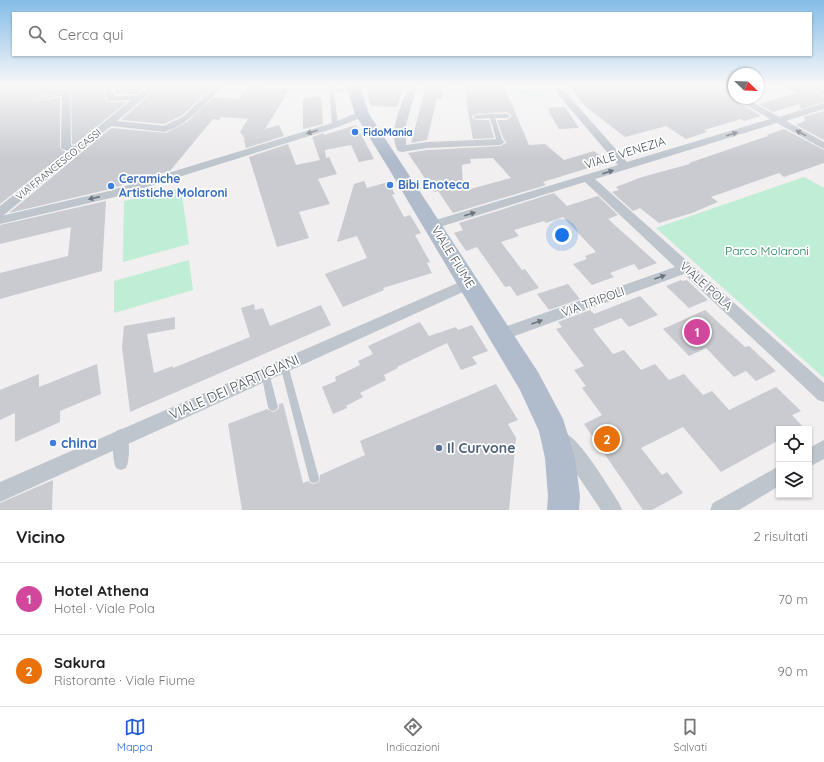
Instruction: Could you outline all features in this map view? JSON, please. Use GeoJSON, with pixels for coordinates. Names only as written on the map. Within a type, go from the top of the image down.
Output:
{"type":"FeatureCollection","features":[{"type":"Feature","properties":{"kind":"main road","name":"VIALE FIUME"},"geometry":{"type":"LineString","coordinates":[[361,110],[362,114],[396,152],[433,225],[529,381],[553,429],[560,458],[564,496],[563,510]]}},
{"type":"Feature","properties":{"kind":"street"},"geometry":{"type":"LineString","coordinates":[[66,110],[66,147],[77,149]]}},
{"type":"Feature","properties":{"kind":"street","name":"VIA FRANCESCO CASSI"},"geometry":{"type":"LineString","coordinates":[[0,212],[125,110]]}},
{"type":"Feature","properties":{"kind":"street"},"geometry":{"type":"LineString","coordinates":[[109,123],[165,129],[187,118],[195,110]]}},
{"type":"Feature","properties":{"kind":"street"},"geometry":{"type":"LineString","coordinates":[[406,110],[396,152],[427,145],[500,142]]}},
{"type":"Feature","properties":{"kind":"street"},"geometry":{"type":"LineString","coordinates":[[578,110],[624,167]]}},
{"type":"Feature","properties":{"kind":"street"},"geometry":{"type":"LineString","coordinates":[[759,110],[824,146]]}},
{"type":"Feature","properties":{"kind":"street","name":"VIALE VENEZIA"},"geometry":{"type":"LineString","coordinates":[[433,225],[812,110]]}},
{"type":"Feature","properties":{"kind":"street"},"geometry":{"type":"LineString","coordinates":[[0,220],[111,194],[335,125],[362,114]]}},
{"type":"Feature","properties":{"kind":"street","name":"VIALE POLA"},"geometry":{"type":"LineString","coordinates":[[587,178],[824,394]]}},
{"type":"Feature","properties":{"kind":"street","name":"VIA TRIPOLI"},"geometry":{"type":"LineString","coordinates":[[501,335],[686,268]]}},
{"type":"Feature","properties":{"kind":"street","name":"VIALE DEI PARTIGIANI"},"geometry":{"type":"LineString","coordinates":[[0,492],[121,436],[469,283]]}},
{"type":"Feature","properties":{"kind":"street","name":"VIALE FIUME"},"geometry":{"type":"LineString","coordinates":[[553,429],[581,463],[612,510]]}},
{"type":"Feature","properties":{"kind":"street"},"geometry":{"type":"LineString","coordinates":[[121,436],[121,463]]}},
{"type":"Feature","properties":{"kind":"street"},"geometry":{"type":"LineString","coordinates":[[812,456],[824,449]]}},
{"type":"Feature","properties":{"kind":"street"},"geometry":{"type":"LineString","coordinates":[[720,510],[776,477]]}},
{"type":"Feature","properties":{"kind":"lane"},"geometry":{"type":"LineString","coordinates":[[333,110],[335,125]]}},
{"type":"Feature","properties":{"kind":"lane"},"geometry":{"type":"LineString","coordinates":[[492,116],[500,142]]}},
{"type":"Feature","properties":{"kind":"lane"},"geometry":{"type":"LineString","coordinates":[[476,117],[507,116]]}},
{"type":"Feature","properties":{"kind":"lane"},"geometry":{"type":"LineString","coordinates":[[284,365],[314,478]]}},
{"type":"Feature","properties":{"kind":"lane"},"geometry":{"type":"LineString","coordinates":[[265,373],[273,407]]}},
{"type":"Feature","properties":{"kind":"green space","name":"Parco Molaroni"},"geometry":{"type":"Polygon","coordinates":[[[804,177],[824,188],[824,378],[656,228],[804,177]]]}},
{"type":"Feature","properties":{"kind":"green space"},"geometry":{"type":"Polygon","coordinates":[[[181,188],[189,244],[123,262],[124,201],[181,188]]]}},
{"type":"Feature","properties":{"kind":"green space"},"geometry":{"type":"Polygon","coordinates":[[[189,260],[193,290],[114,313],[114,281],[189,260]]]}},
{"type":"Feature","properties":{"kind":"building"},"geometry":{"type":"Polygon","coordinates":[[[0,110],[60,110],[60,147],[66,152],[0,204],[0,110]]]}},
{"type":"Feature","properties":{"kind":"building"},"geometry":{"type":"Polygon","coordinates":[[[71,110],[117,110],[75,144],[72,144],[71,110]]]}},
{"type":"Feature","properties":{"kind":"building"},"geometry":{"type":"Polygon","coordinates":[[[132,110],[188,110],[183,115],[164,124],[121,120],[132,110]]]}},
{"type":"Feature","properties":{"kind":"building"},"geometry":{"type":"Polygon","coordinates":[[[200,110],[277,110],[265,129],[279,125],[284,136],[246,148],[245,139],[240,132],[248,119],[221,117],[219,120],[213,119],[170,171],[106,190],[9,213],[111,128],[166,133],[187,122],[200,110]]]}},
{"type":"Feature","properties":{"kind":"building"},"geometry":{"type":"Polygon","coordinates":[[[303,110],[322,110],[323,124],[303,129],[303,110]]]}},
{"type":"Feature","properties":{"kind":"building"},"geometry":{"type":"Polygon","coordinates":[[[420,110],[434,110],[427,140],[411,143],[420,110]]]}},
{"type":"Feature","properties":{"kind":"building"},"geometry":{"type":"Polygon","coordinates":[[[468,110],[514,110],[529,145],[545,144],[564,160],[594,151],[608,162],[543,182],[546,185],[453,213],[438,191],[434,192],[408,153],[427,150],[500,146],[506,143],[506,141],[504,140],[497,120],[507,120],[511,117],[511,115],[507,112],[476,114],[472,116],[472,118],[476,120],[489,120],[494,138],[473,139],[468,110]],[[493,158],[470,159],[471,163],[462,165],[463,191],[511,178],[493,158]]]}},
{"type":"Feature","properties":{"kind":"building"},"geometry":{"type":"Polygon","coordinates":[[[549,110],[567,110],[579,128],[559,129],[549,110]]]}},
{"type":"Feature","properties":{"kind":"building"},"geometry":{"type":"Polygon","coordinates":[[[590,110],[751,110],[761,116],[744,121],[741,119],[704,130],[707,132],[686,139],[666,126],[625,137],[590,110]]]}},
{"type":"Feature","properties":{"kind":"building"},"geometry":{"type":"Polygon","coordinates":[[[769,110],[780,110],[773,112],[769,110]]]}},
{"type":"Feature","properties":{"kind":"building"},"geometry":{"type":"Polygon","coordinates":[[[824,111],[824,140],[796,125],[805,121],[804,117],[824,111]]]}},
{"type":"Feature","properties":{"kind":"building"},"geometry":{"type":"Polygon","coordinates":[[[356,125],[374,159],[359,162],[351,145],[325,150],[326,158],[329,157],[337,174],[318,179],[330,204],[299,212],[309,238],[277,247],[249,157],[288,144],[296,165],[320,160],[312,137],[324,133],[324,135],[356,125]]]}},
{"type":"Feature","properties":{"kind":"building"},"geometry":{"type":"Polygon","coordinates":[[[784,129],[824,150],[824,163],[784,177],[779,173],[711,197],[718,202],[692,213],[659,223],[640,208],[633,211],[612,192],[619,190],[616,187],[642,177],[690,164],[689,163],[784,129]]]}},
{"type":"Feature","properties":{"kind":"building"},"geometry":{"type":"Polygon","coordinates":[[[364,181],[367,188],[388,182],[395,194],[392,195],[404,217],[410,215],[421,233],[415,235],[430,262],[427,263],[432,273],[383,288],[384,290],[343,307],[325,274],[367,258],[357,236],[337,242],[354,184],[364,181]]]}},
{"type":"Feature","properties":{"kind":"building"},"geometry":{"type":"Polygon","coordinates":[[[554,193],[567,206],[598,196],[618,215],[608,219],[657,263],[639,270],[634,264],[610,273],[614,277],[592,285],[573,264],[587,259],[585,256],[596,252],[563,217],[546,223],[544,221],[514,230],[519,236],[501,242],[522,270],[525,269],[539,288],[517,296],[510,286],[505,287],[477,247],[466,251],[454,233],[463,230],[459,223],[554,193]]]}},
{"type":"Feature","properties":{"kind":"building"},"geometry":{"type":"Polygon","coordinates":[[[106,201],[102,271],[0,299],[0,273],[68,256],[71,227],[0,244],[0,225],[106,201]]]}},
{"type":"Feature","properties":{"kind":"building"},"geometry":{"type":"Polygon","coordinates":[[[681,280],[687,280],[708,300],[689,308],[666,286],[681,280]]]}},
{"type":"Feature","properties":{"kind":"building"},"geometry":{"type":"Polygon","coordinates":[[[568,284],[580,299],[549,310],[537,294],[568,284]]]}},
{"type":"Feature","properties":{"kind":"building"},"geometry":{"type":"Polygon","coordinates":[[[640,296],[658,315],[629,327],[621,318],[593,329],[613,354],[624,350],[641,370],[655,364],[669,380],[684,374],[703,395],[712,391],[729,410],[776,387],[801,411],[792,415],[802,426],[776,426],[776,442],[721,472],[683,427],[641,448],[662,475],[667,472],[683,493],[652,510],[643,510],[584,424],[602,415],[582,388],[586,386],[574,370],[584,366],[556,329],[562,327],[558,322],[590,310],[594,314],[640,296]]]}},
{"type":"Feature","properties":{"kind":"building"},"geometry":{"type":"Polygon","coordinates":[[[254,304],[255,310],[263,308],[270,326],[321,305],[331,325],[130,412],[122,347],[124,326],[175,317],[175,329],[147,334],[154,373],[173,366],[173,368],[250,337],[241,308],[254,304]]]}},
{"type":"Feature","properties":{"kind":"building"},"geometry":{"type":"Polygon","coordinates":[[[705,310],[745,347],[749,346],[776,371],[756,381],[746,371],[734,377],[706,348],[689,356],[663,329],[705,310]]]}},
{"type":"Feature","properties":{"kind":"building"},"geometry":{"type":"Polygon","coordinates":[[[420,322],[429,336],[456,327],[458,330],[472,325],[488,351],[472,357],[477,364],[461,370],[447,343],[397,367],[398,368],[384,375],[386,380],[360,393],[363,397],[346,406],[347,408],[333,414],[322,387],[336,381],[335,377],[360,365],[358,361],[373,354],[368,346],[420,322]]]}},
{"type":"Feature","properties":{"kind":"building"},"geometry":{"type":"Polygon","coordinates":[[[97,364],[101,394],[60,411],[60,422],[15,442],[15,413],[0,420],[0,390],[39,374],[39,387],[97,364]]]}},
{"type":"Feature","properties":{"kind":"building","name":"Il Curvone"},"geometry":{"type":"Polygon","coordinates":[[[496,384],[518,420],[508,424],[516,438],[509,510],[242,510],[228,424],[267,409],[273,412],[276,411],[279,408],[279,404],[283,403],[303,483],[308,481],[314,484],[319,482],[320,475],[365,455],[360,441],[496,384]]]}},
{"type":"Feature","properties":{"kind":"building"},"geometry":{"type":"Polygon","coordinates":[[[53,480],[52,510],[0,510],[0,503],[53,480]]]}},
{"type":"Feature","properties":{"kind":"place","name":"FidoMania"},"geometry":{"type":"Point","coordinates":[355,132]}},
{"type":"Feature","properties":{"kind":"place","name":"Bibi Enoteca"},"geometry":{"type":"Point","coordinates":[390,185]}},
{"type":"Feature","properties":{"kind":"place","name":"Ceramiche Artistiche Molaroni"},"geometry":{"type":"Point","coordinates":[111,186]}},
{"type":"Feature","properties":{"kind":"place","name":"Hotel Athena"},"geometry":{"type":"Point","coordinates":[697,332]}},
{"type":"Feature","properties":{"kind":"place","name":"Sakura"},"geometry":{"type":"Point","coordinates":[607,439]}},
{"type":"Feature","properties":{"kind":"place","name":"china"},"geometry":{"type":"Point","coordinates":[53,443]}},
{"type":"Feature","properties":{"kind":"place","name":"Il Curvone"},"geometry":{"type":"Point","coordinates":[439,448]}}]}
